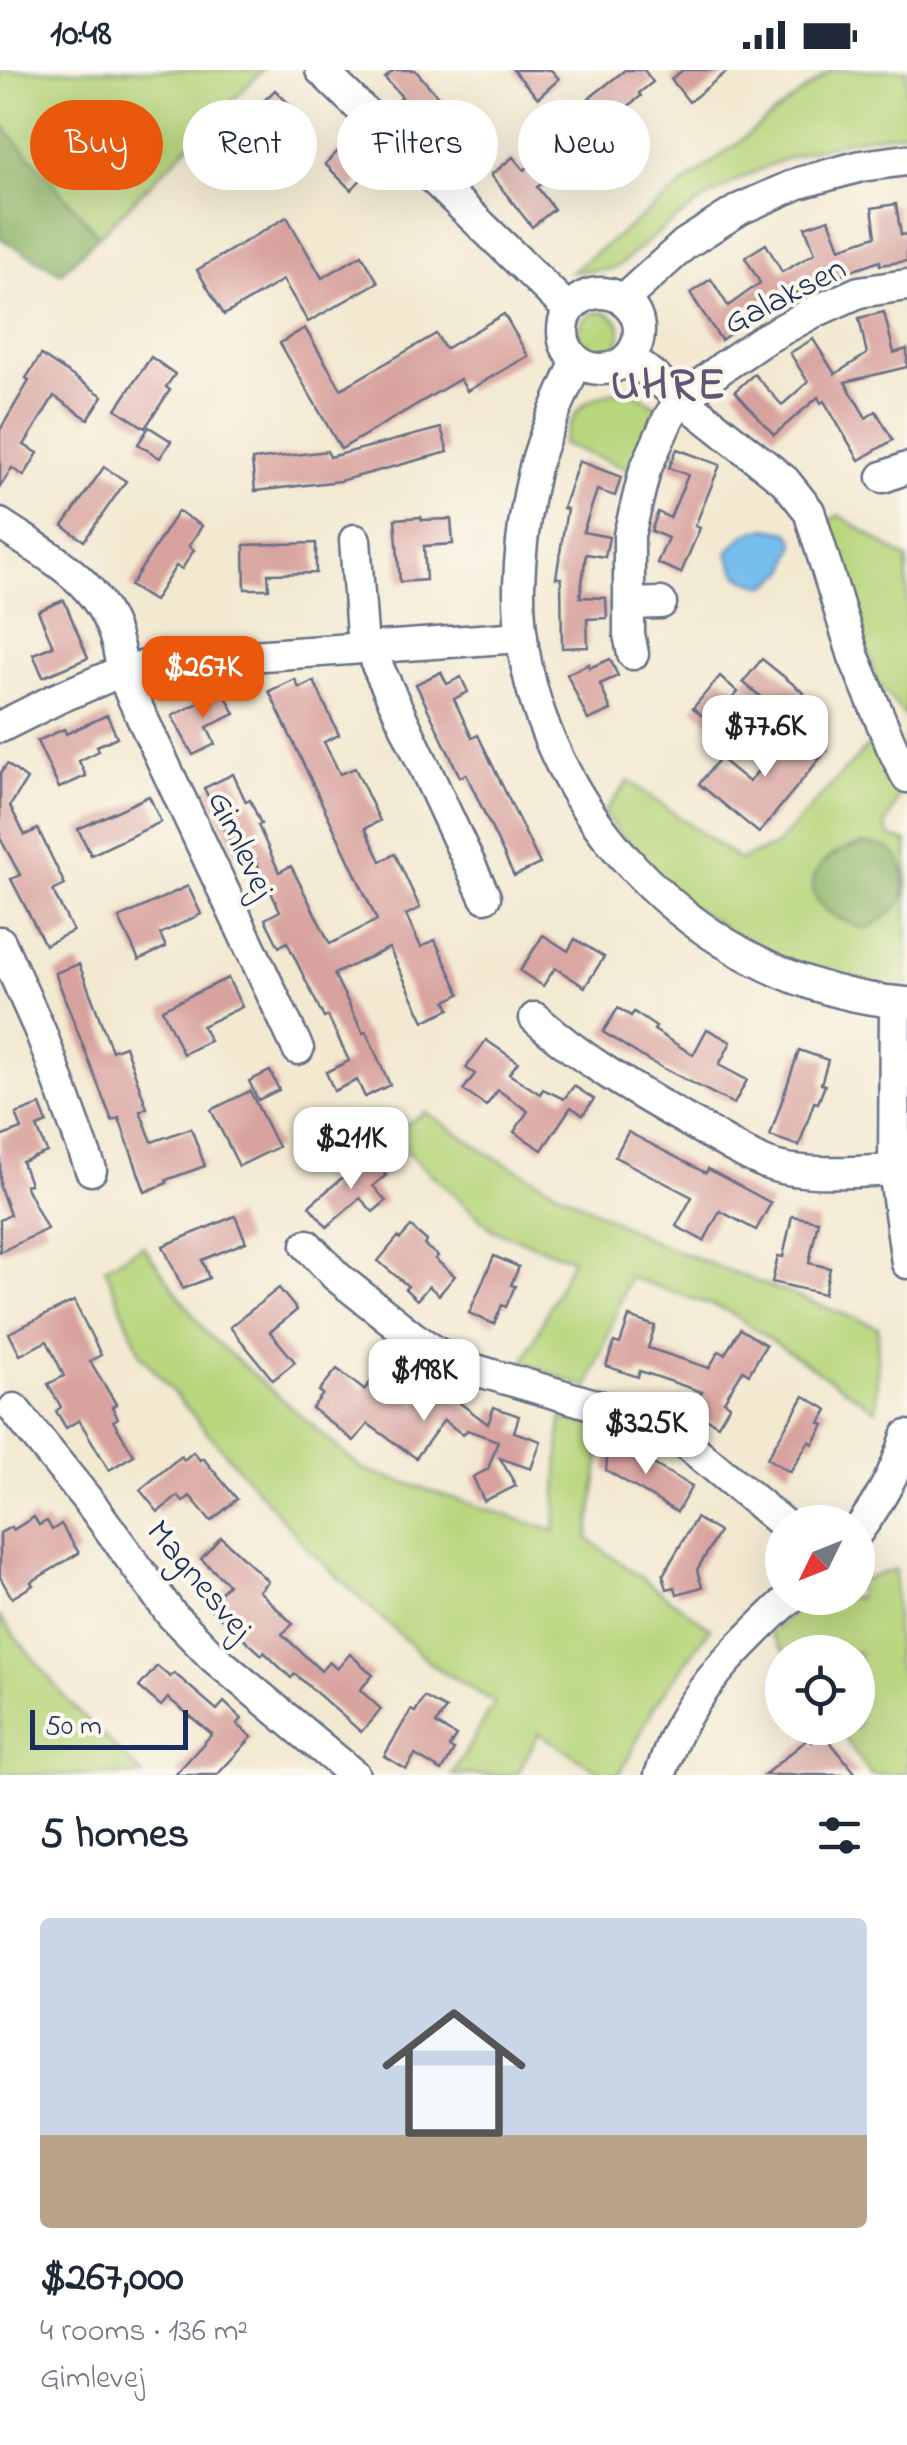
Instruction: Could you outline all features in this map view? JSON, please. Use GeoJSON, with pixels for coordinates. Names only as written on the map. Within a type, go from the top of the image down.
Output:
{"type":"FeatureCollection","features":[{"type":"Feature","properties":{"kind":"street"},"geometry":{"type":"LineString","coordinates":[[321,70],[569,310]]}},
{"type":"Feature","properties":{"kind":"street"},"geometry":{"type":"LineString","coordinates":[[623,300],[686,244],[740,209],[799,183],[861,166],[907,160]]}},
{"type":"Feature","properties":{"kind":"street","name":"Galaksen"},"geometry":{"type":"LineString","coordinates":[[633,654],[629,634],[629,535],[645,470],[669,416],[682,400],[723,367],[812,313],[860,292],[907,285]]}},
{"type":"Feature","properties":{"kind":"street"},"geometry":{"type":"LineString","coordinates":[[598,293],[623,300],[634,314],[639,332],[629,357],[604,369],[594,369],[577,360],[563,336],[569,310],[582,298],[598,293]]}},
{"type":"Feature","properties":{"kind":"street"},"geometry":{"type":"LineString","coordinates":[[629,357],[785,482],[808,511],[854,657],[907,777]]}},
{"type":"Feature","properties":{"kind":"street"},"geometry":{"type":"LineString","coordinates":[[577,360],[536,466],[519,587],[526,668],[546,732],[587,810],[668,903],[718,939],[772,969],[830,990],[901,1002],[894,1170],[907,1262]]}},
{"type":"Feature","properties":{"kind":"street","name":"Gimlevej"},"geometry":{"type":"LineString","coordinates":[[0,524],[78,576],[96,598],[113,629],[130,692],[298,1048]]}},
{"type":"Feature","properties":{"kind":"street"},"geometry":{"type":"LineString","coordinates":[[355,540],[369,647],[486,897]]}},
{"type":"Feature","properties":{"kind":"street"},"geometry":{"type":"LineString","coordinates":[[629,604],[661,602]]}},
{"type":"Feature","properties":{"kind":"street"},"geometry":{"type":"LineString","coordinates":[[0,727],[122,670],[165,662],[522,637]]}},
{"type":"Feature","properties":{"kind":"street"},"geometry":{"type":"LineString","coordinates":[[0,942],[40,1034],[90,1170]]}},
{"type":"Feature","properties":{"kind":"street"},"geometry":{"type":"LineString","coordinates":[[535,1018],[567,1047],[634,1090],[770,1164],[805,1172],[894,1170]]}},
{"type":"Feature","properties":{"kind":"street"},"geometry":{"type":"LineString","coordinates":[[307,1245],[347,1285],[452,1363],[646,1420],[681,1439],[765,1510]]}},
{"type":"Feature","properties":{"kind":"street","name":"Magnesvej"},"geometry":{"type":"LineString","coordinates":[[14,1409],[94,1508],[171,1614],[213,1658],[354,1775]]}},
{"type":"Feature","properties":{"kind":"street"},"geometry":{"type":"LineString","coordinates":[[875,1507],[897,1467],[907,1436]]}},
{"type":"Feature","properties":{"kind":"street"},"geometry":{"type":"LineString","coordinates":[[660,1775],[674,1737],[703,1690],[773,1615]]}},
{"type":"Feature","properties":{"kind":"green space"},"geometry":{"type":"Polygon","coordinates":[[[0,70],[263,70],[233,100],[183,100],[183,151],[163,171],[163,100],[30,100],[30,157],[0,122],[0,70]]]}},
{"type":"Feature","properties":{"kind":"green space"},"geometry":{"type":"Polygon","coordinates":[[[831,70],[907,70],[907,132],[824,146],[787,158],[752,173],[685,213],[613,269],[571,272],[831,70]]]}},
{"type":"Feature","properties":{"kind":"green space"},"geometry":{"type":"Polygon","coordinates":[[[0,122],[30,157],[30,190],[59,190],[99,236],[61,273],[0,238],[0,122]]]}},
{"type":"Feature","properties":{"kind":"green space"},"geometry":{"type":"Polygon","coordinates":[[[59,190],[144,190],[99,236],[59,190]]]}},
{"type":"Feature","properties":{"kind":"green space"},"geometry":{"type":"Polygon","coordinates":[[[600,312],[615,318],[621,333],[615,348],[600,354],[585,348],[579,333],[585,318],[600,312]]]}},
{"type":"Feature","properties":{"kind":"green space"},"geometry":{"type":"Polygon","coordinates":[[[621,390],[664,410],[634,471],[562,444],[582,407],[621,390]]]}},
{"type":"Feature","properties":{"kind":"green space"},"geometry":{"type":"Polygon","coordinates":[[[839,515],[907,559],[907,719],[877,682],[826,522],[839,515]]]}},
{"type":"Feature","properties":{"kind":"green space"},"geometry":{"type":"Polygon","coordinates":[[[878,735],[903,787],[885,827],[891,837],[907,842],[907,884],[907,991],[831,976],[763,952],[673,895],[603,814],[629,781],[739,860],[775,846],[878,735]]]}},
{"type":"Feature","properties":{"kind":"green space"},"geometry":{"type":"Polygon","coordinates":[[[864,844],[893,852],[901,865],[904,888],[901,903],[891,913],[864,928],[829,912],[813,889],[820,866],[831,856],[864,844]]]}},
{"type":"Feature","properties":{"kind":"green space"},"geometry":{"type":"Polygon","coordinates":[[[426,1112],[490,1155],[658,1244],[878,1327],[876,1410],[726,1310],[629,1277],[588,1388],[523,1363],[572,1259],[493,1230],[388,1135],[426,1112]]]}},
{"type":"Feature","properties":{"kind":"green space"},"geometry":{"type":"Polygon","coordinates":[[[143,1246],[207,1334],[362,1469],[555,1531],[561,1419],[605,1422],[588,1539],[710,1628],[654,1707],[619,1775],[604,1775],[539,1733],[517,1775],[452,1775],[495,1703],[432,1665],[311,1552],[141,1355],[105,1267],[143,1246]]]}},
{"type":"Feature","properties":{"kind":"green space"},"geometry":{"type":"Polygon","coordinates":[[[895,1569],[897,1663],[907,1690],[907,1775],[871,1775],[850,1745],[875,1745],[875,1635],[771,1634],[790,1615],[875,1615],[875,1576],[895,1569]]]}},
{"type":"Feature","properties":{"kind":"green space"},"geometry":{"type":"Polygon","coordinates":[[[0,1617],[70,1704],[143,1775],[0,1775],[0,1617]]]}},
{"type":"Feature","properties":{"kind":"water"},"geometry":{"type":"Polygon","coordinates":[[[767,528],[789,532],[795,543],[787,570],[768,586],[741,577],[728,552],[745,534],[767,528]]]}},
{"type":"Feature","properties":{"kind":"building"},"geometry":{"type":"Polygon","coordinates":[[[394,70],[415,70],[441,100],[399,100],[402,97],[385,78],[394,70]]]}},
{"type":"Feature","properties":{"kind":"building"},"geometry":{"type":"Polygon","coordinates":[[[513,70],[551,70],[559,79],[538,98],[513,70]]]}},
{"type":"Feature","properties":{"kind":"building"},"geometry":{"type":"Polygon","coordinates":[[[625,70],[644,70],[653,82],[636,100],[587,100],[625,70]]]}},
{"type":"Feature","properties":{"kind":"building"},"geometry":{"type":"Polygon","coordinates":[[[683,70],[729,70],[689,102],[671,79],[683,70]]]}},
{"type":"Feature","properties":{"kind":"building"},"geometry":{"type":"Polygon","coordinates":[[[275,90],[285,100],[265,100],[275,90]]]}},
{"type":"Feature","properties":{"kind":"building"},"geometry":{"type":"Polygon","coordinates":[[[337,152],[337,176],[325,164],[337,152]]]}},
{"type":"Feature","properties":{"kind":"building"},"geometry":{"type":"Polygon","coordinates":[[[513,157],[518,163],[518,190],[539,190],[554,209],[532,227],[498,184],[498,169],[513,157]]]}},
{"type":"Feature","properties":{"kind":"building"},"geometry":{"type":"Polygon","coordinates":[[[896,204],[901,235],[907,234],[907,261],[880,265],[880,261],[808,286],[721,340],[690,293],[711,279],[728,306],[760,283],[745,257],[766,244],[782,272],[815,253],[805,227],[829,219],[840,248],[876,236],[872,208],[896,204]]]}},
{"type":"Feature","properties":{"kind":"building"},"geometry":{"type":"Polygon","coordinates":[[[287,217],[322,278],[362,255],[378,282],[308,322],[283,280],[224,315],[197,270],[287,217]]]}},
{"type":"Feature","properties":{"kind":"building"},"geometry":{"type":"Polygon","coordinates":[[[884,312],[894,353],[907,349],[907,367],[845,382],[866,418],[876,411],[893,440],[859,460],[818,397],[774,435],[735,391],[754,374],[782,405],[808,382],[790,353],[813,339],[835,374],[867,354],[859,318],[884,312]]]}},
{"type":"Feature","properties":{"kind":"building"},"geometry":{"type":"Polygon","coordinates":[[[504,314],[528,356],[467,391],[460,379],[341,449],[280,343],[305,328],[341,389],[436,334],[445,349],[504,314]]]}},
{"type":"Feature","properties":{"kind":"building"},"geometry":{"type":"Polygon","coordinates":[[[41,355],[103,396],[88,419],[54,396],[24,445],[38,453],[24,476],[12,468],[0,487],[0,430],[41,355]]]}},
{"type":"Feature","properties":{"kind":"building"},"geometry":{"type":"Polygon","coordinates":[[[151,357],[175,374],[166,387],[170,390],[145,428],[116,409],[151,357]]]}},
{"type":"Feature","properties":{"kind":"building"},"geometry":{"type":"Polygon","coordinates":[[[149,427],[171,441],[160,458],[138,444],[149,427]]]}},
{"type":"Feature","properties":{"kind":"building"},"geometry":{"type":"Polygon","coordinates":[[[441,428],[448,452],[340,481],[255,491],[252,460],[327,451],[330,457],[441,428]]]}},
{"type":"Feature","properties":{"kind":"building"},"geometry":{"type":"Polygon","coordinates":[[[677,449],[720,465],[681,573],[657,563],[668,538],[651,531],[658,512],[670,518],[688,475],[669,468],[677,449]]]}},
{"type":"Feature","properties":{"kind":"building"},"geometry":{"type":"Polygon","coordinates":[[[579,461],[621,477],[615,496],[597,490],[583,532],[609,537],[605,557],[586,554],[580,597],[606,598],[607,618],[587,619],[588,647],[562,648],[561,578],[556,578],[567,509],[563,508],[579,461]]]}},
{"type":"Feature","properties":{"kind":"building"},"geometry":{"type":"Polygon","coordinates":[[[104,467],[126,481],[84,541],[63,526],[104,467]]]}},
{"type":"Feature","properties":{"kind":"building"},"geometry":{"type":"Polygon","coordinates":[[[178,511],[202,526],[189,546],[194,550],[182,569],[176,566],[154,601],[130,586],[178,511]]]}},
{"type":"Feature","properties":{"kind":"building"},"geometry":{"type":"Polygon","coordinates":[[[395,519],[451,519],[453,544],[424,546],[426,580],[400,582],[395,519]]]}},
{"type":"Feature","properties":{"kind":"building"},"geometry":{"type":"Polygon","coordinates":[[[316,543],[316,573],[268,574],[269,589],[245,589],[244,545],[316,543]]]}},
{"type":"Feature","properties":{"kind":"building"},"geometry":{"type":"Polygon","coordinates":[[[64,600],[88,658],[43,677],[33,654],[53,646],[38,611],[64,600]]]}},
{"type":"Feature","properties":{"kind":"building"},"geometry":{"type":"Polygon","coordinates":[[[610,659],[618,676],[600,684],[611,710],[588,720],[567,674],[610,659]]]}},
{"type":"Feature","properties":{"kind":"building"},"geometry":{"type":"Polygon","coordinates":[[[762,659],[804,693],[784,716],[743,682],[762,659]]]}},
{"type":"Feature","properties":{"kind":"building"},"geometry":{"type":"Polygon","coordinates":[[[441,672],[447,684],[461,677],[468,692],[454,699],[472,738],[478,735],[540,864],[514,876],[466,774],[460,777],[416,684],[441,672]]]}},
{"type":"Feature","properties":{"kind":"building"},"geometry":{"type":"Polygon","coordinates":[[[720,676],[738,692],[711,723],[693,708],[720,676]]]}},
{"type":"Feature","properties":{"kind":"building"},"geometry":{"type":"Polygon","coordinates":[[[295,679],[299,688],[314,681],[339,735],[324,742],[340,774],[355,768],[380,821],[365,828],[381,861],[395,854],[420,908],[406,915],[421,947],[435,940],[460,994],[446,1001],[450,1009],[424,1021],[389,948],[334,974],[390,1085],[365,1097],[357,1080],[334,1091],[326,1072],[349,1061],[287,942],[279,947],[265,919],[280,911],[252,853],[239,860],[204,788],[233,774],[246,802],[250,800],[279,872],[291,866],[330,944],[377,920],[269,691],[295,679]]]}},
{"type":"Feature","properties":{"kind":"building"},"geometry":{"type":"Polygon","coordinates":[[[223,691],[235,714],[207,727],[215,744],[193,755],[172,716],[223,691]]]}},
{"type":"Feature","properties":{"kind":"building"},"geometry":{"type":"Polygon","coordinates":[[[107,715],[117,737],[97,746],[99,751],[79,761],[86,776],[59,788],[37,741],[64,729],[66,734],[107,715]]]}},
{"type":"Feature","properties":{"kind":"building"},"geometry":{"type":"Polygon","coordinates":[[[795,725],[826,751],[759,833],[699,784],[720,758],[749,782],[795,725]]]}},
{"type":"Feature","properties":{"kind":"building"},"geometry":{"type":"Polygon","coordinates":[[[7,764],[27,779],[10,806],[25,835],[38,829],[65,885],[53,891],[73,931],[45,945],[11,879],[20,875],[0,838],[0,774],[7,764]]]}},
{"type":"Feature","properties":{"kind":"building"},"geometry":{"type":"Polygon","coordinates":[[[149,796],[161,822],[91,855],[78,829],[149,796]]]}},
{"type":"Feature","properties":{"kind":"building"},"geometry":{"type":"Polygon","coordinates":[[[188,886],[201,914],[160,934],[166,947],[139,960],[119,918],[188,886]]]}},
{"type":"Feature","properties":{"kind":"building"},"geometry":{"type":"Polygon","coordinates":[[[543,935],[568,951],[575,939],[604,957],[585,987],[555,968],[543,986],[520,971],[543,935]]]}},
{"type":"Feature","properties":{"kind":"building"},"geometry":{"type":"Polygon","coordinates":[[[79,964],[112,1051],[125,1046],[147,1108],[140,1111],[152,1142],[191,1128],[205,1166],[145,1192],[119,1118],[112,1121],[55,973],[79,964]]]}},
{"type":"Feature","properties":{"kind":"building"},"geometry":{"type":"Polygon","coordinates":[[[228,978],[242,1007],[202,1026],[210,1041],[183,1054],[162,1009],[228,978]]]}},
{"type":"Feature","properties":{"kind":"building"},"geometry":{"type":"Polygon","coordinates":[[[618,1008],[631,1016],[634,1012],[693,1055],[707,1029],[731,1042],[719,1065],[747,1080],[734,1104],[649,1061],[603,1032],[618,1008]]]}},
{"type":"Feature","properties":{"kind":"building"},"geometry":{"type":"Polygon","coordinates":[[[486,1040],[518,1062],[509,1074],[540,1094],[543,1089],[564,1099],[574,1086],[594,1099],[583,1115],[571,1107],[542,1150],[514,1132],[528,1111],[498,1090],[486,1106],[463,1090],[475,1074],[466,1068],[486,1040]]]}},
{"type":"Feature","properties":{"kind":"building"},"geometry":{"type":"Polygon","coordinates":[[[799,1050],[828,1060],[821,1084],[825,1085],[818,1103],[814,1102],[799,1146],[770,1136],[799,1050]]]}},
{"type":"Feature","properties":{"kind":"building"},"geometry":{"type":"Polygon","coordinates":[[[270,1071],[279,1090],[258,1100],[249,1081],[270,1071]]]}},
{"type":"Feature","properties":{"kind":"building"},"geometry":{"type":"Polygon","coordinates":[[[250,1091],[278,1147],[239,1166],[211,1110],[250,1091]]]}},
{"type":"Feature","properties":{"kind":"building"},"geometry":{"type":"Polygon","coordinates":[[[40,1105],[47,1123],[37,1127],[47,1152],[22,1162],[30,1184],[25,1185],[47,1229],[0,1252],[0,1220],[10,1215],[0,1187],[0,1137],[22,1129],[16,1114],[40,1105]]]}},
{"type":"Feature","properties":{"kind":"building"},"geometry":{"type":"Polygon","coordinates":[[[628,1132],[771,1203],[756,1230],[720,1211],[704,1241],[676,1226],[692,1197],[615,1157],[628,1132]]]}},
{"type":"Feature","properties":{"kind":"building"},"geometry":{"type":"Polygon","coordinates":[[[369,1155],[386,1175],[373,1186],[386,1201],[373,1212],[360,1198],[327,1227],[309,1206],[369,1155]]]}},
{"type":"Feature","properties":{"kind":"building"},"geometry":{"type":"Polygon","coordinates":[[[235,1216],[246,1242],[202,1260],[209,1278],[183,1289],[163,1246],[235,1216]]]}},
{"type":"Feature","properties":{"kind":"building"},"geometry":{"type":"Polygon","coordinates":[[[792,1216],[818,1221],[809,1263],[830,1268],[824,1294],[772,1282],[778,1256],[783,1257],[792,1216]]]}},
{"type":"Feature","properties":{"kind":"building"},"geometry":{"type":"Polygon","coordinates":[[[411,1227],[427,1241],[424,1245],[438,1256],[435,1259],[455,1276],[439,1295],[429,1286],[417,1300],[405,1289],[408,1286],[378,1261],[411,1227]]]}},
{"type":"Feature","properties":{"kind":"building"},"geometry":{"type":"Polygon","coordinates":[[[494,1256],[519,1267],[506,1307],[502,1305],[494,1324],[469,1313],[494,1256]]]}},
{"type":"Feature","properties":{"kind":"building"},"geometry":{"type":"Polygon","coordinates":[[[279,1288],[297,1310],[270,1332],[295,1362],[273,1380],[230,1327],[279,1288]]]}},
{"type":"Feature","properties":{"kind":"building"},"geometry":{"type":"Polygon","coordinates":[[[74,1301],[101,1355],[90,1361],[116,1404],[112,1407],[118,1418],[113,1421],[134,1455],[109,1470],[79,1420],[66,1428],[56,1411],[61,1407],[48,1384],[64,1376],[47,1341],[20,1355],[9,1333],[74,1301]]]}},
{"type":"Feature","properties":{"kind":"building"},"geometry":{"type":"Polygon","coordinates":[[[629,1317],[655,1326],[648,1348],[709,1368],[719,1351],[725,1354],[740,1329],[766,1345],[749,1374],[743,1370],[724,1401],[730,1405],[718,1425],[691,1409],[702,1392],[640,1371],[638,1377],[606,1366],[614,1342],[620,1344],[629,1317]]]}},
{"type":"Feature","properties":{"kind":"building"},"geometry":{"type":"Polygon","coordinates":[[[337,1369],[364,1390],[378,1373],[417,1405],[433,1383],[488,1424],[494,1407],[519,1416],[514,1432],[541,1441],[531,1469],[500,1458],[516,1486],[484,1501],[473,1477],[488,1469],[498,1441],[467,1430],[463,1435],[444,1420],[416,1458],[368,1424],[354,1441],[312,1408],[323,1394],[319,1391],[337,1369]]]}},
{"type":"Feature","properties":{"kind":"building"},"geometry":{"type":"Polygon","coordinates":[[[804,1396],[828,1410],[813,1444],[809,1441],[790,1472],[767,1458],[804,1396]]]}},
{"type":"Feature","properties":{"kind":"building"},"geometry":{"type":"Polygon","coordinates":[[[609,1439],[692,1486],[677,1512],[606,1470],[609,1439]]]}},
{"type":"Feature","properties":{"kind":"building"},"geometry":{"type":"Polygon","coordinates":[[[193,1452],[200,1460],[203,1458],[237,1499],[211,1521],[190,1496],[183,1502],[178,1496],[158,1512],[140,1490],[181,1456],[184,1460],[193,1452]]]}},
{"type":"Feature","properties":{"kind":"building"},"geometry":{"type":"Polygon","coordinates":[[[34,1517],[39,1525],[47,1521],[52,1530],[61,1524],[79,1553],[12,1598],[0,1577],[0,1533],[34,1517]]]}},
{"type":"Feature","properties":{"kind":"building"},"geometry":{"type":"Polygon","coordinates":[[[696,1518],[719,1532],[697,1570],[702,1587],[677,1594],[675,1587],[667,1589],[663,1575],[696,1518]]]}},
{"type":"Feature","properties":{"kind":"building"},"geometry":{"type":"Polygon","coordinates":[[[221,1537],[268,1581],[259,1591],[293,1624],[282,1634],[321,1671],[329,1662],[337,1669],[350,1654],[373,1675],[360,1690],[381,1709],[361,1732],[295,1674],[291,1678],[264,1652],[262,1655],[208,1606],[228,1584],[201,1559],[221,1537]]]}},
{"type":"Feature","properties":{"kind":"building"},"geometry":{"type":"Polygon","coordinates":[[[157,1666],[170,1677],[174,1673],[217,1710],[224,1702],[242,1719],[237,1724],[252,1737],[217,1775],[175,1775],[212,1734],[168,1698],[161,1706],[139,1687],[157,1666]]]}},
{"type":"Feature","properties":{"kind":"building"},"geometry":{"type":"Polygon","coordinates":[[[424,1697],[446,1709],[436,1724],[456,1736],[449,1747],[454,1750],[442,1771],[415,1755],[406,1769],[384,1756],[411,1710],[415,1712],[424,1697]]]}},
{"type":"Feature","properties":{"kind":"building"},"geometry":{"type":"Polygon","coordinates":[[[800,1745],[833,1745],[857,1775],[764,1775],[800,1745]]]}},
{"type":"Feature","properties":{"kind":"district","name":"UHRE"},"geometry":{"type":"Point","coordinates":[669,382]}}]}
